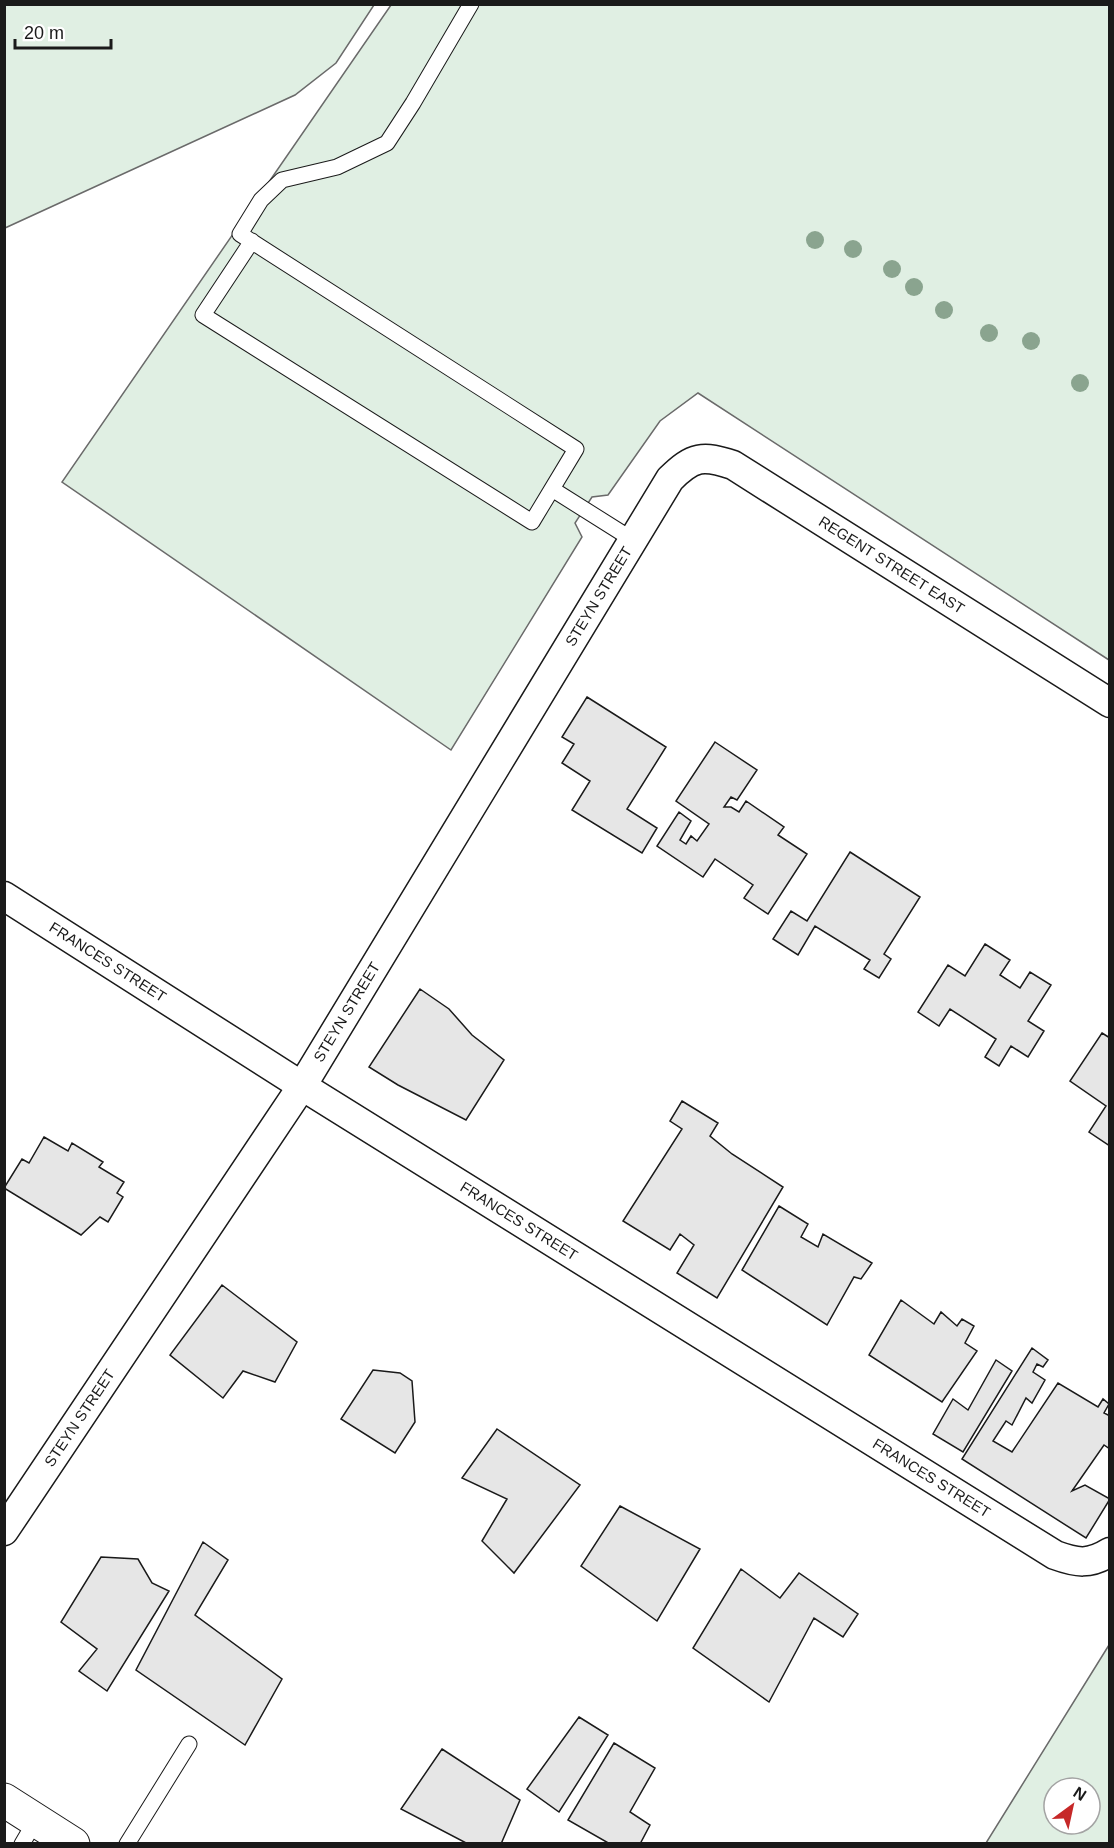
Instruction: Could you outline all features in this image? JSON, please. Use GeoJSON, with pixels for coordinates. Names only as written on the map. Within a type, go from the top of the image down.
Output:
{"type":"FeatureCollection","features":[{"type":"Feature","properties":{"kind":"main road"},"geometry":{"type":"LineString","coordinates":[[4,1800],[29,1832],[73,1844]]}},
{"type":"Feature","properties":{"kind":"street","name":"REGENT STREET EAST"},"geometry":{"type":"LineString","coordinates":[[670,478],[682,467],[701,458],[714,458],[733,465],[1110,703]]}},
{"type":"Feature","properties":{"kind":"street","name":"STEYN STREET"},"geometry":{"type":"LineString","coordinates":[[4,1531],[302,1086],[670,478]]}},
{"type":"Feature","properties":{"kind":"street","name":"FRANCES STREET"},"geometry":{"type":"LineString","coordinates":[[4,896],[302,1086],[1055,1556],[1080,1562],[1091,1561],[1110,1551]]}},
{"type":"Feature","properties":{"kind":"lane"},"geometry":{"type":"LineString","coordinates":[[252,241],[203,315],[532,522],[576,449],[252,241],[240,234],[261,200],[282,180],[337,167],[387,143],[471,4]]}},
{"type":"Feature","properties":{"kind":"lane"},"geometry":{"type":"LineString","coordinates":[[552,489],[633,540]]}},
{"type":"Feature","properties":{"kind":"lane"},"geometry":{"type":"LineString","coordinates":[[127,1844],[189,1744]]}},
{"type":"Feature","properties":{"kind":"green space"},"geometry":{"type":"Polygon","coordinates":[[[4,5],[374,5],[336,63],[295,95],[5,228],[4,5]]]}},
{"type":"Feature","properties":{"kind":"green space"},"geometry":{"type":"Polygon","coordinates":[[[391,5],[1109,5],[1109,660],[698,393],[660,421],[608,495],[592,497],[575,523],[582,537],[451,750],[62,482],[391,5]]]}},
{"type":"Feature","properties":{"kind":"green space"},"geometry":{"type":"Polygon","coordinates":[[[1109,1645],[1109,1843],[986,1843],[1109,1645]]]}},
{"type":"Feature","properties":{"kind":"building"},"geometry":{"type":"Polygon","coordinates":[[[587,697],[666,747],[627,809],[657,828],[642,853],[572,810],[590,781],[562,763],[574,744],[562,737],[587,697]]]}},
{"type":"Feature","properties":{"kind":"building"},"geometry":{"type":"Polygon","coordinates":[[[715,742],[757,770],[737,800],[731,797],[724,807],[731,807],[739,812],[746,801],[784,827],[778,835],[807,854],[768,914],[744,898],[753,885],[715,859],[703,877],[657,846],[679,812],[691,821],[680,840],[686,844],[691,836],[697,841],[709,824],[676,801],[715,742]]]}},
{"type":"Feature","properties":{"kind":"building"},"geometry":{"type":"Polygon","coordinates":[[[850,852],[920,897],[884,954],[891,959],[879,978],[864,969],[870,960],[815,926],[798,955],[773,939],[791,911],[807,921],[850,852]]]}},
{"type":"Feature","properties":{"kind":"building"},"geometry":{"type":"Polygon","coordinates":[[[985,944],[1010,960],[1000,975],[1020,988],[1030,972],[1051,985],[1028,1021],[1044,1031],[1028,1057],[1011,1046],[999,1066],[985,1057],[996,1039],[950,1009],[939,1026],[918,1012],[948,965],[965,976],[985,944]]]}},
{"type":"Feature","properties":{"kind":"building"},"geometry":{"type":"Polygon","coordinates":[[[420,989],[449,1009],[472,1035],[504,1060],[466,1120],[398,1085],[369,1067],[420,989]]]}},
{"type":"Feature","properties":{"kind":"building"},"geometry":{"type":"Polygon","coordinates":[[[1102,1033],[1110,1038],[1110,1146],[1089,1132],[1106,1106],[1070,1081],[1102,1033]]]}},
{"type":"Feature","properties":{"kind":"building"},"geometry":{"type":"Polygon","coordinates":[[[682,1101],[718,1123],[710,1136],[732,1154],[783,1187],[717,1298],[677,1273],[694,1245],[680,1234],[670,1250],[623,1221],[682,1129],[670,1121],[682,1101]]]}},
{"type":"Feature","properties":{"kind":"building"},"geometry":{"type":"Polygon","coordinates":[[[44,1137],[68,1151],[72,1143],[103,1162],[99,1167],[124,1182],[117,1193],[123,1197],[108,1222],[100,1217],[81,1235],[4,1188],[22,1159],[29,1163],[44,1137]]]}},
{"type":"Feature","properties":{"kind":"building"},"geometry":{"type":"Polygon","coordinates":[[[779,1206],[808,1224],[801,1237],[818,1247],[823,1234],[872,1263],[861,1279],[854,1277],[827,1325],[742,1270],[779,1206]]]}},
{"type":"Feature","properties":{"kind":"building"},"geometry":{"type":"Polygon","coordinates":[[[222,1285],[297,1342],[275,1382],[243,1371],[223,1398],[170,1355],[222,1285]]]}},
{"type":"Feature","properties":{"kind":"building"},"geometry":{"type":"Polygon","coordinates":[[[901,1300],[934,1324],[941,1312],[957,1326],[962,1319],[974,1326],[965,1343],[977,1351],[942,1402],[869,1355],[901,1300]]]}},
{"type":"Feature","properties":{"kind":"building"},"geometry":{"type":"Polygon","coordinates":[[[1032,1348],[1048,1360],[1043,1367],[1037,1364],[1033,1372],[1045,1380],[1032,1403],[1026,1398],[1012,1425],[1006,1421],[993,1441],[1012,1452],[1058,1383],[1098,1407],[1103,1399],[1109,1404],[1104,1413],[1110,1416],[1110,1449],[1104,1445],[1072,1491],[1085,1485],[1110,1499],[1086,1538],[962,1459],[1032,1348]]]}},
{"type":"Feature","properties":{"kind":"building"},"geometry":{"type":"Polygon","coordinates":[[[996,1360],[1012,1371],[963,1452],[933,1434],[953,1399],[968,1410],[996,1360]]]}},
{"type":"Feature","properties":{"kind":"building"},"geometry":{"type":"Polygon","coordinates":[[[373,1370],[400,1373],[412,1381],[415,1422],[395,1453],[341,1419],[373,1370]]]}},
{"type":"Feature","properties":{"kind":"building"},"geometry":{"type":"Polygon","coordinates":[[[497,1429],[580,1485],[514,1573],[482,1541],[507,1499],[462,1478],[497,1429]]]}},
{"type":"Feature","properties":{"kind":"building"},"geometry":{"type":"Polygon","coordinates":[[[620,1506],[700,1549],[657,1621],[581,1566],[620,1506]]]}},
{"type":"Feature","properties":{"kind":"building"},"geometry":{"type":"Polygon","coordinates":[[[203,1542],[228,1560],[195,1615],[282,1679],[245,1745],[136,1670],[203,1542]]]}},
{"type":"Feature","properties":{"kind":"building"},"geometry":{"type":"Polygon","coordinates":[[[101,1557],[138,1559],[152,1583],[169,1591],[107,1691],[79,1671],[97,1649],[61,1622],[101,1557]]]}},
{"type":"Feature","properties":{"kind":"building"},"geometry":{"type":"Polygon","coordinates":[[[741,1569],[780,1598],[799,1573],[858,1614],[843,1637],[814,1618],[769,1702],[693,1648],[741,1569]]]}},
{"type":"Feature","properties":{"kind":"building"},"geometry":{"type":"Polygon","coordinates":[[[579,1717],[608,1735],[559,1812],[527,1789],[579,1717]]]}},
{"type":"Feature","properties":{"kind":"building"},"geometry":{"type":"Polygon","coordinates":[[[614,1743],[655,1768],[630,1812],[650,1825],[640,1844],[610,1844],[568,1820],[614,1743]]]}},
{"type":"Feature","properties":{"kind":"building"},"geometry":{"type":"Polygon","coordinates":[[[442,1749],[520,1800],[501,1844],[468,1844],[401,1809],[442,1749]]]}}]}
